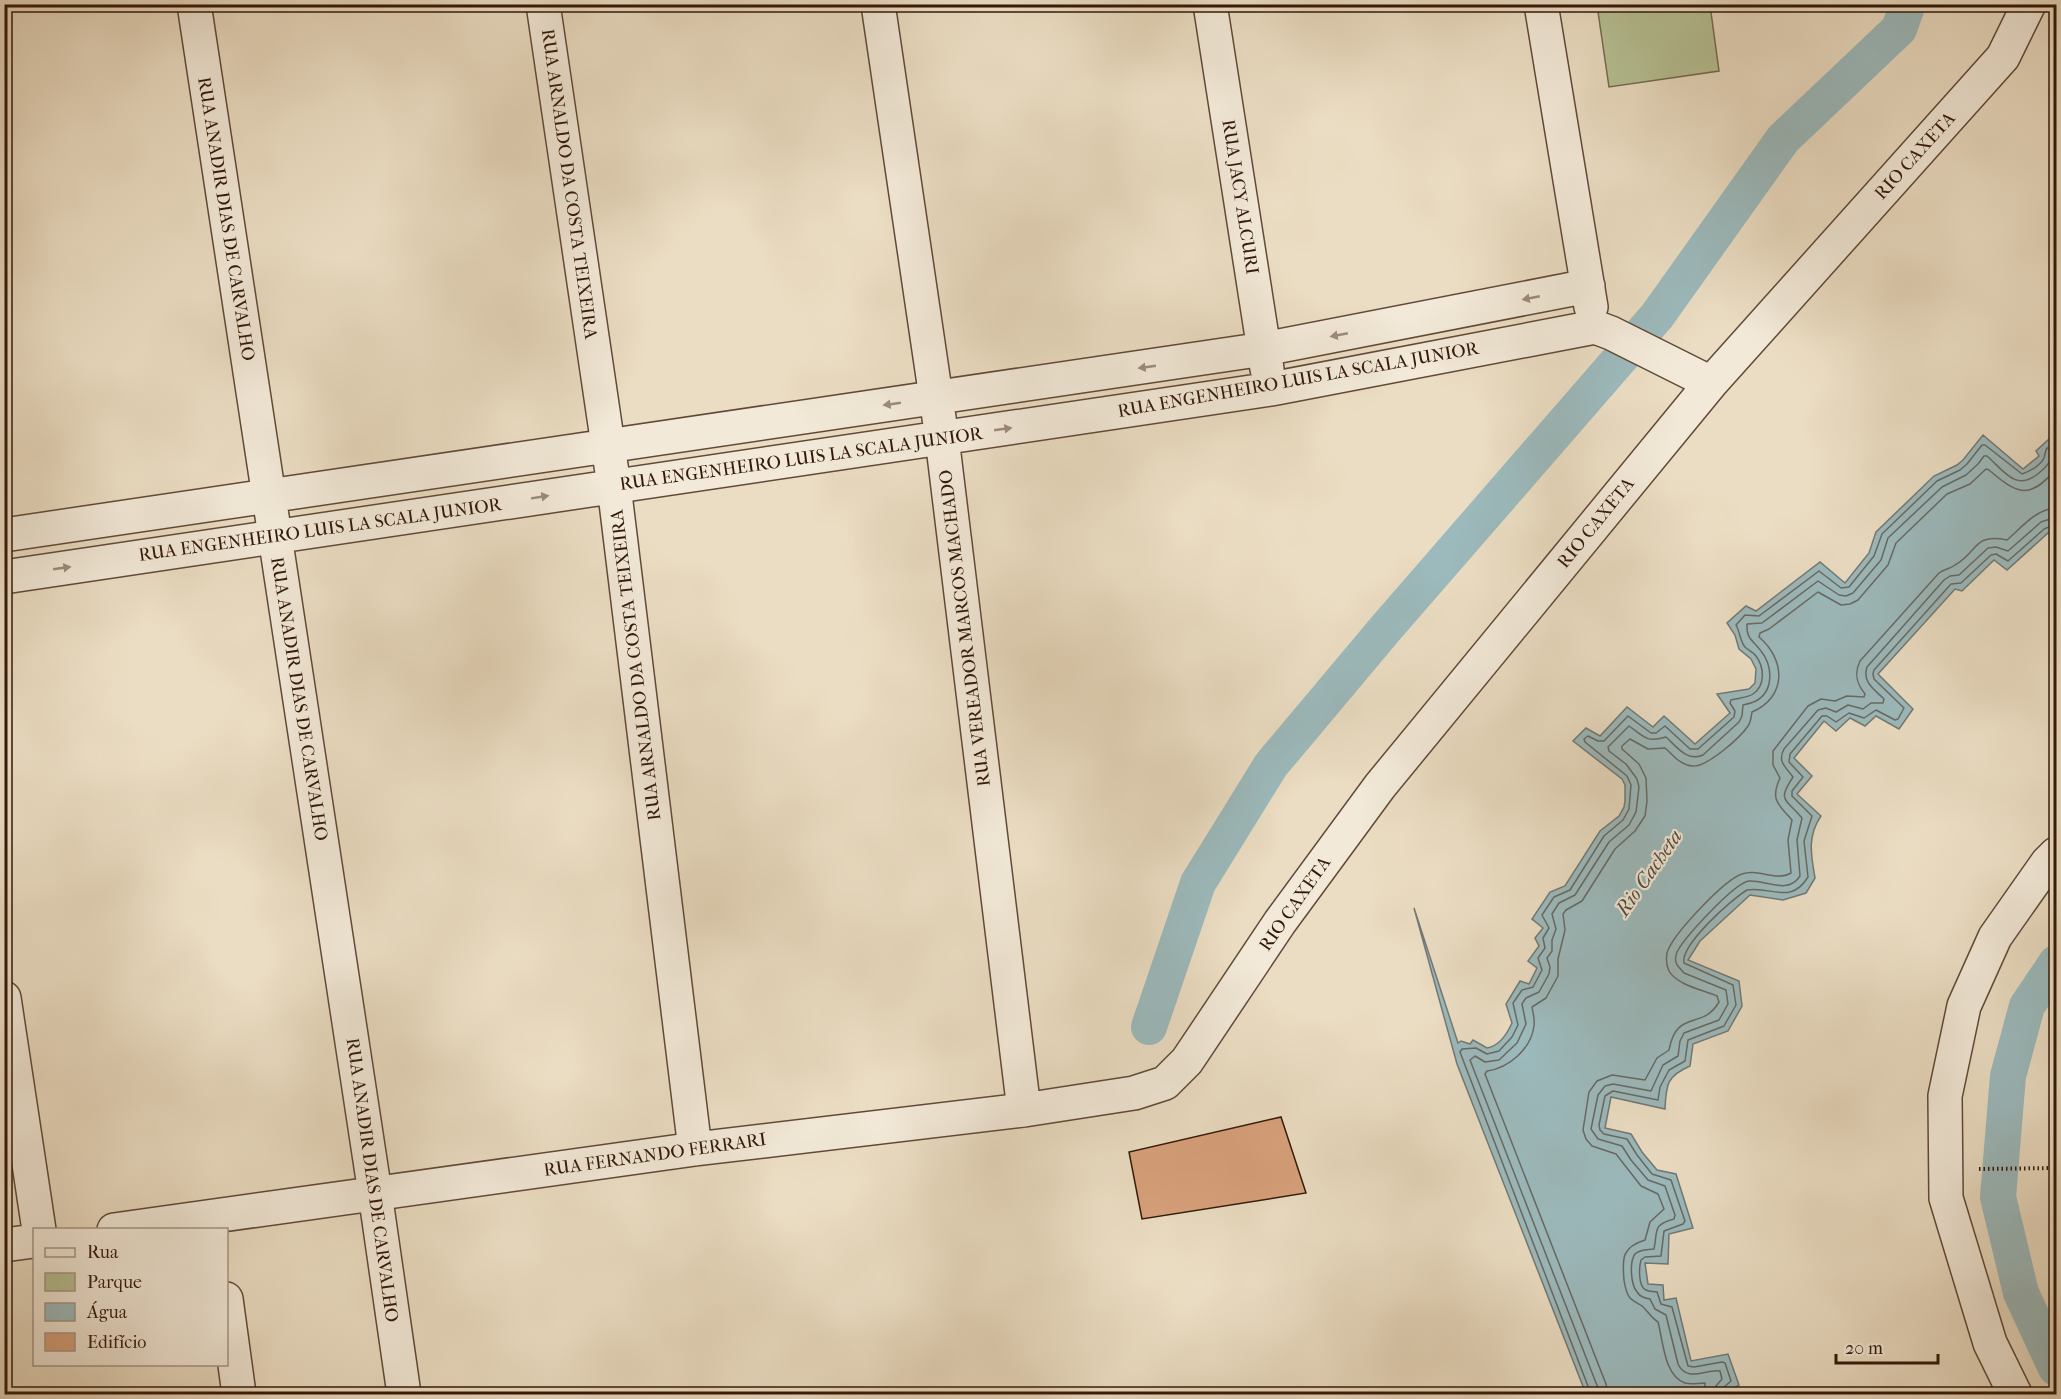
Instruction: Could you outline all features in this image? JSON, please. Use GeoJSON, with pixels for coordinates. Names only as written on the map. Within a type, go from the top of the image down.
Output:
{"type":"FeatureCollection","features":[{"type":"Feature","properties":{"kind":"street","name":"RUA ANADIR DIAS DE CARVALHO"},"geometry":{"type":"LineString","coordinates":[[194,4],[404,1395]]}},
{"type":"Feature","properties":{"kind":"street","name":"RUA ARNALDO DA COSTA TEIXEIRA"},"geometry":{"type":"LineString","coordinates":[[543,4],[614,486],[695,1149]]}},
{"type":"Feature","properties":{"kind":"street","name":"RUA VEREADOR MARCOS MACHADO"},"geometry":{"type":"LineString","coordinates":[[878,4],[942,438],[1024,1110]]}},
{"type":"Feature","properties":{"kind":"street","name":"RUA JACY ALCURI"},"geometry":{"type":"LineString","coordinates":[[1210,4],[1270,389]]}},
{"type":"Feature","properties":{"kind":"street"},"geometry":{"type":"LineString","coordinates":[[1541,4],[1588,286],[1603,330],[1711,383]]}},
{"type":"Feature","properties":{"kind":"street","name":"RIO CAXETA"},"geometry":{"type":"LineString","coordinates":[[1187,1061],[1281,922],[1380,786],[1711,383],[2003,57],[2029,4]]}},
{"type":"Feature","properties":{"kind":"street","name":"RUA ENGENHEIRO LUIS LA SCALA JUNIOR"},"geometry":{"type":"LineString","coordinates":[[4,535],[1264,349],[1588,286]]}},
{"type":"Feature","properties":{"kind":"street","name":"RUA ENGENHEIRO LUIS LA SCALA JUNIOR"},"geometry":{"type":"LineString","coordinates":[[4,577],[1270,389],[1603,330]]}},
{"type":"Feature","properties":{"kind":"street"},"geometry":{"type":"LineString","coordinates":[[2015,1395],[1990,1343],[1946,1198],[1946,1096],[1964,1006],[1995,937],[2047,863],[2056,854]]}},
{"type":"Feature","properties":{"kind":"street"},"geometry":{"type":"LineString","coordinates":[[4,998],[39,1228]]}},
{"type":"Feature","properties":{"kind":"street","name":"RUA FERNANDO FERRARI"},"geometry":{"type":"LineString","coordinates":[[143,1228],[216,1223],[375,1193],[695,1149],[1024,1110],[1134,1093],[1165,1083],[1187,1061]]}},
{"type":"Feature","properties":{"kind":"street"},"geometry":{"type":"LineString","coordinates":[[4,1245],[33,1240]]}},
{"type":"Feature","properties":{"kind":"street"},"geometry":{"type":"LineString","coordinates":[[228,1314],[239,1395]]}},
{"type":"Feature","properties":{"kind":"path"},"geometry":{"type":"LineString","coordinates":[[1972,1169],[2056,1168]]}},
{"type":"Feature","properties":{"kind":"green space"},"geometry":{"type":"Polygon","coordinates":[[[1597,5],[1710,5],[1719,71],[1609,87],[1597,5]]]}},
{"type":"Feature","properties":{"kind":"water","name":"Rio Cacheta"},"geometry":{"type":"Polygon","coordinates":[[[1983,435],[2023,469],[2039,456],[2036,451],[2050,438],[2056,446],[2056,529],[2048,533],[2007,570],[1994,560],[1962,591],[1955,589],[1878,674],[1913,709],[1899,729],[1876,716],[1865,726],[1850,718],[1836,731],[1824,721],[1794,758],[1812,776],[1797,794],[1821,816],[1812,838],[1811,854],[1815,878],[1806,893],[1783,900],[1750,895],[1700,941],[1688,960],[1739,981],[1742,1006],[1728,1031],[1693,1044],[1690,1066],[1677,1073],[1669,1082],[1665,1109],[1611,1097],[1605,1128],[1631,1134],[1657,1170],[1676,1174],[1693,1228],[1669,1234],[1668,1264],[1645,1263],[1648,1284],[1663,1285],[1664,1300],[1676,1298],[1691,1361],[1728,1354],[1739,1385],[1724,1394],[1586,1394],[1457,1064],[1414,908],[1458,1043],[1461,1041],[1470,1044],[1473,1040],[1487,1048],[1496,1045],[1512,1023],[1506,1004],[1520,981],[1529,984],[1537,968],[1528,961],[1539,946],[1535,938],[1543,928],[1532,919],[1550,892],[1565,886],[1600,831],[1619,816],[1624,807],[1625,785],[1622,779],[1573,741],[1586,728],[1600,736],[1627,707],[1653,727],[1664,716],[1695,744],[1730,713],[1717,694],[1749,689],[1755,683],[1756,669],[1751,659],[1739,649],[1735,635],[1727,623],[1746,606],[1756,611],[1820,562],[1845,583],[1869,553],[1876,532],[1934,476],[1963,460],[1983,435]]]}},
{"type":"Feature","properties":{"kind":"building"},"geometry":{"type":"Polygon","coordinates":[[[1281,1117],[1306,1193],[1142,1219],[1129,1152],[1281,1117]]]}},
{"type":"Feature","properties":{"kind":"waterway"},"geometry":{"type":"LineString","coordinates":[[1149,1027],[1198,883],[1271,765],[1386,628],[1657,316],[1783,139],[1899,29],[1908,4]]}},
{"type":"Feature","properties":{"kind":"waterway"},"geometry":{"type":"LineString","coordinates":[[2056,963],[2027,1006],[2008,1076],[1998,1197],[2021,1293],[2056,1368]]}}]}
